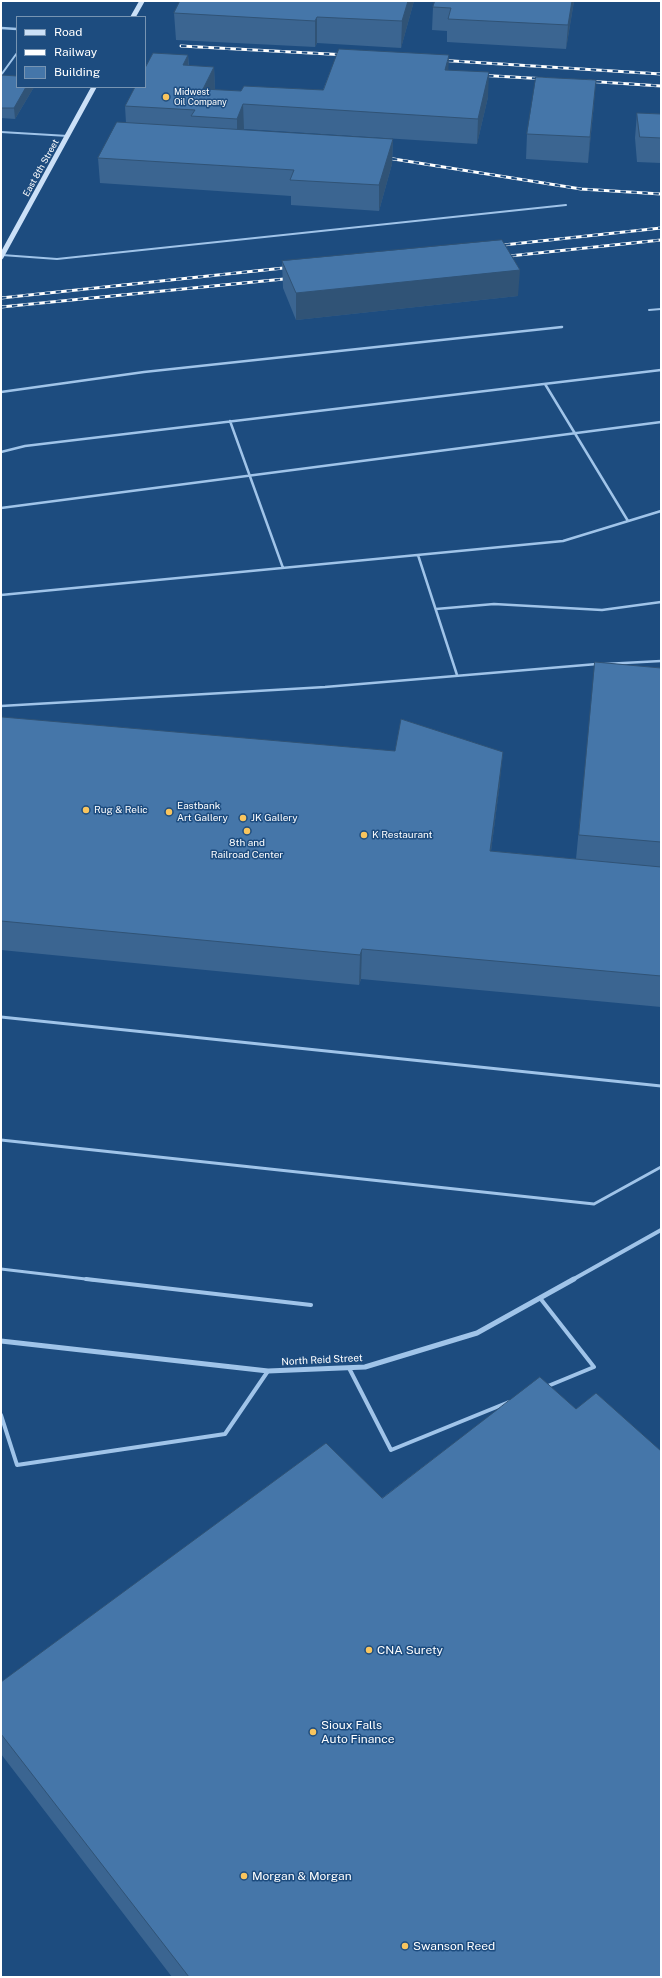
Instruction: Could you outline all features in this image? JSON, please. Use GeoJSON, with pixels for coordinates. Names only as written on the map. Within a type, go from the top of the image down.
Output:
{"type":"FeatureCollection","features":[{"type":"Feature","properties":{"kind":"main road"},"geometry":{"type":"LineString","coordinates":[[134,16],[142,1]]}},
{"type":"Feature","properties":{"kind":"main road","name":"East 8th Street"},"geometry":{"type":"LineString","coordinates":[[1,256],[93,88]]}},
{"type":"Feature","properties":{"kind":"street"},"geometry":{"type":"LineString","coordinates":[[1,28],[16,29]]}},
{"type":"Feature","properties":{"kind":"street","name":"North Reid Street"},"geometry":{"type":"LineString","coordinates":[[1,1341],[268,1372],[365,1367],[477,1333],[661,1230]]}},
{"type":"Feature","properties":{"kind":"lane"},"geometry":{"type":"LineString","coordinates":[[1,75],[16,54]]}},
{"type":"Feature","properties":{"kind":"lane"},"geometry":{"type":"LineString","coordinates":[[1,132],[68,136]]}},
{"type":"Feature","properties":{"kind":"lane"},"geometry":{"type":"LineString","coordinates":[[1,256],[57,258],[566,205]]}},
{"type":"Feature","properties":{"kind":"lane"},"geometry":{"type":"LineString","coordinates":[[649,310],[661,309]]}},
{"type":"Feature","properties":{"kind":"lane"},"geometry":{"type":"LineString","coordinates":[[1,392],[144,372],[562,327]]}},
{"type":"Feature","properties":{"kind":"lane"},"geometry":{"type":"LineString","coordinates":[[1,452],[25,446],[661,370]]}},
{"type":"Feature","properties":{"kind":"lane"},"geometry":{"type":"LineString","coordinates":[[545,384],[628,521]]}},
{"type":"Feature","properties":{"kind":"lane"},"geometry":{"type":"LineString","coordinates":[[230,421],[283,568]]}},
{"type":"Feature","properties":{"kind":"lane"},"geometry":{"type":"LineString","coordinates":[[1,508],[661,422]]}},
{"type":"Feature","properties":{"kind":"lane"},"geometry":{"type":"LineString","coordinates":[[1,595],[563,541],[661,511]]}},
{"type":"Feature","properties":{"kind":"lane"},"geometry":{"type":"LineString","coordinates":[[418,555],[457,675]]}},
{"type":"Feature","properties":{"kind":"lane"},"geometry":{"type":"LineString","coordinates":[[436,609],[494,604],[602,610],[661,602]]}},
{"type":"Feature","properties":{"kind":"lane"},"geometry":{"type":"LineString","coordinates":[[1,706],[324,687],[457,675],[661,661]]}},
{"type":"Feature","properties":{"kind":"lane"},"geometry":{"type":"LineString","coordinates":[[1,1017],[661,1086]]}},
{"type":"Feature","properties":{"kind":"lane"},"geometry":{"type":"LineString","coordinates":[[1,1140],[594,1204],[661,1167]]}},
{"type":"Feature","properties":{"kind":"lane"},"geometry":{"type":"LineString","coordinates":[[1,1269],[311,1305]]}},
{"type":"Feature","properties":{"kind":"lane"},"geometry":{"type":"LineString","coordinates":[[540,1298],[594,1367],[544,1388]]}},
{"type":"Feature","properties":{"kind":"lane"},"geometry":{"type":"LineString","coordinates":[[349,1368],[391,1450],[514,1400]]}},
{"type":"Feature","properties":{"kind":"lane"},"geometry":{"type":"LineString","coordinates":[[1,1414],[17,1465],[225,1434],[268,1372]]}},
{"type":"Feature","properties":{"kind":"building"},"geometry":{"type":"Polygon","coordinates":[[[180,1],[408,1],[402,21],[317,17],[315,21],[174,13],[180,1]]]}},
{"type":"Feature","properties":{"kind":"building"},"geometry":{"type":"Polygon","coordinates":[[[435,1],[572,1],[568,25],[448,19],[451,8],[433,7],[435,1]]]}},
{"type":"Feature","properties":{"kind":"building"},"geometry":{"type":"Polygon","coordinates":[[[339,49],[449,55],[445,70],[489,72],[478,119],[243,104],[237,119],[191,116],[195,110],[125,106],[134,88],[146,88],[146,66],[153,53],[188,55],[183,65],[214,67],[203,89],[241,91],[244,86],[323,90],[339,49]]]}},
{"type":"Feature","properties":{"kind":"building"},"geometry":{"type":"Polygon","coordinates":[[[1,75],[16,76],[16,88],[25,88],[14,108],[1,108],[1,75]]]}},
{"type":"Feature","properties":{"kind":"building"},"geometry":{"type":"Polygon","coordinates":[[[536,77],[596,80],[590,137],[527,134],[536,77]]]}},
{"type":"Feature","properties":{"kind":"building"},"geometry":{"type":"Polygon","coordinates":[[[637,113],[661,114],[661,138],[640,137],[637,113]]]}},
{"type":"Feature","properties":{"kind":"building"},"geometry":{"type":"Polygon","coordinates":[[[117,122],[393,139],[379,185],[290,180],[294,170],[98,158],[117,122]]]}},
{"type":"Feature","properties":{"kind":"building"},"geometry":{"type":"Polygon","coordinates":[[[502,240],[520,270],[296,293],[282,261],[502,240]]]}},
{"type":"Feature","properties":{"kind":"building"},"geometry":{"type":"Polygon","coordinates":[[[595,662],[661,668],[661,842],[579,835],[595,662]]]}},
{"type":"Feature","properties":{"kind":"building","name":"8th and Railroad Center"},"geometry":{"type":"Polygon","coordinates":[[[2,717],[395,751],[401,719],[503,752],[490,851],[661,867],[661,976],[362,949],[360,955],[1,921],[2,717]]]}},
{"type":"Feature","properties":{"kind":"building"},"geometry":{"type":"Polygon","coordinates":[[[540,1377],[576,1409],[596,1393],[661,1451],[661,1977],[189,1977],[1,1734],[1,1682],[326,1443],[382,1498],[540,1377]]]}},
{"type":"Feature","properties":{"kind":"railway"},"geometry":{"type":"LineString","coordinates":[[181,46],[347,55]]}},
{"type":"Feature","properties":{"kind":"railway"},"geometry":{"type":"LineString","coordinates":[[437,60],[661,74]]}},
{"type":"Feature","properties":{"kind":"railway"},"geometry":{"type":"LineString","coordinates":[[477,75],[547,79]]}},
{"type":"Feature","properties":{"kind":"railway"},"geometry":{"type":"LineString","coordinates":[[585,81],[661,86]]}},
{"type":"Feature","properties":{"kind":"railway"},"geometry":{"type":"LineString","coordinates":[[381,157],[581,189],[661,194]]}},
{"type":"Feature","properties":{"kind":"railway"},"geometry":{"type":"LineString","coordinates":[[494,246],[661,228]]}},
{"type":"Feature","properties":{"kind":"railway"},"geometry":{"type":"LineString","coordinates":[[500,257],[661,240]]}},
{"type":"Feature","properties":{"kind":"railway"},"geometry":{"type":"LineString","coordinates":[[1,298],[293,267]]}},
{"type":"Feature","properties":{"kind":"railway"},"geometry":{"type":"LineString","coordinates":[[1,307],[294,278]]}},
{"type":"Feature","properties":{"kind":"place","name":"Midwest Oil Company"},"geometry":{"type":"Point","coordinates":[166,97]}},
{"type":"Feature","properties":{"kind":"place","name":"Rug & Relic"},"geometry":{"type":"Point","coordinates":[86,810]}},
{"type":"Feature","properties":{"kind":"place","name":"Eastbank Art Gallery"},"geometry":{"type":"Point","coordinates":[169,812]}},
{"type":"Feature","properties":{"kind":"place","name":"JK Gallery"},"geometry":{"type":"Point","coordinates":[243,818]}},
{"type":"Feature","properties":{"kind":"place","name":"8th and Railroad Center"},"geometry":{"type":"Point","coordinates":[247,831]}},
{"type":"Feature","properties":{"kind":"place","name":"K Restaurant"},"geometry":{"type":"Point","coordinates":[364,835]}},
{"type":"Feature","properties":{"kind":"place","name":"CNA Surety"},"geometry":{"type":"Point","coordinates":[369,1650]}},
{"type":"Feature","properties":{"kind":"place","name":"Sioux Falls Auto Finance"},"geometry":{"type":"Point","coordinates":[313,1732]}},
{"type":"Feature","properties":{"kind":"place","name":"Morgan & Morgan"},"geometry":{"type":"Point","coordinates":[244,1876]}},
{"type":"Feature","properties":{"kind":"place","name":"Swanson Reed"},"geometry":{"type":"Point","coordinates":[405,1946]}}]}
